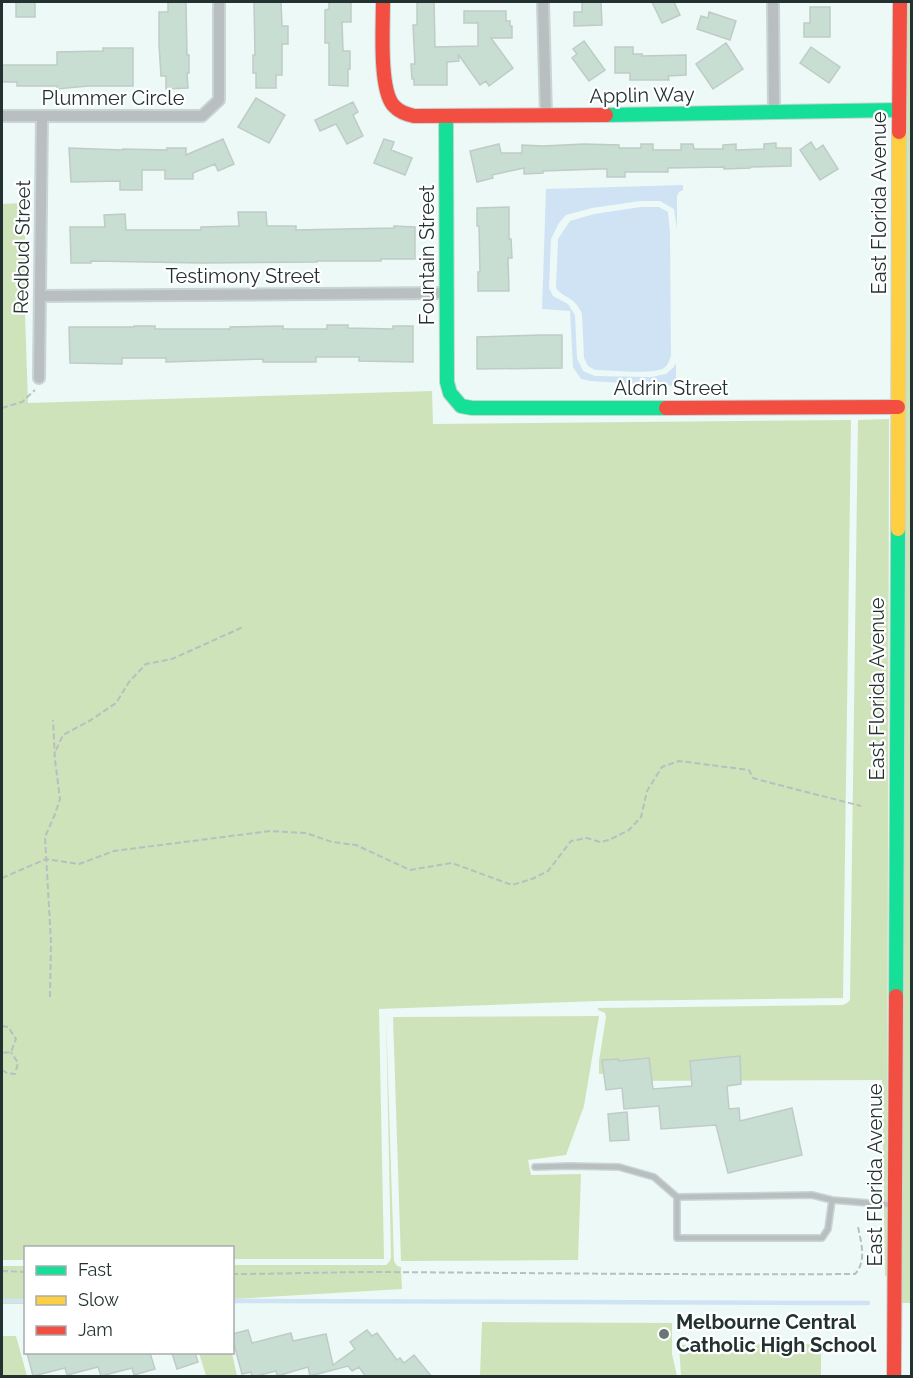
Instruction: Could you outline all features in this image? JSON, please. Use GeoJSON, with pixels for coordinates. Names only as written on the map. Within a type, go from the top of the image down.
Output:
{"type":"FeatureCollection","features":[{"type":"Feature","properties":{"kind":"street","name":"Plummer Circle"},"geometry":{"type":"LineString","coordinates":[[2,116],[202,116],[219,100],[219,2]]}},
{"type":"Feature","properties":{"kind":"street","name":"Applin Way"},"geometry":{"type":"LineString","coordinates":[[383,2],[386,92],[391,103],[406,115],[546,116],[898,110]]}},
{"type":"Feature","properties":{"kind":"street"},"geometry":{"type":"LineString","coordinates":[[543,2],[546,116]]}},
{"type":"Feature","properties":{"kind":"street"},"geometry":{"type":"LineString","coordinates":[[773,2],[774,112]]}},
{"type":"Feature","properties":{"kind":"street","name":"East Florida Avenue"},"geometry":{"type":"LineString","coordinates":[[894,1377],[900,2]]}},
{"type":"Feature","properties":{"kind":"street","name":"Redbud Street"},"geometry":{"type":"LineString","coordinates":[[39,378],[42,116]]}},
{"type":"Feature","properties":{"kind":"street","name":"Fountain Street"},"geometry":{"type":"LineString","coordinates":[[446,116],[447,382],[450,393]]}},
{"type":"Feature","properties":{"kind":"street","name":"Testimony Street"},"geometry":{"type":"LineString","coordinates":[[40,296],[447,293]]}},
{"type":"Feature","properties":{"kind":"street","name":"Aldrin Street"},"geometry":{"type":"LineString","coordinates":[[450,393],[461,406],[472,408],[898,407]]}},
{"type":"Feature","properties":{"kind":"lane"},"geometry":{"type":"LineString","coordinates":[[535,1167],[619,1167],[654,1177],[677,1197],[812,1195],[832,1200],[895,1205]]}},
{"type":"Feature","properties":{"kind":"lane"},"geometry":{"type":"LineString","coordinates":[[677,1197],[677,1238],[822,1238],[828,1229],[832,1200]]}},
{"type":"Feature","properties":{"kind":"path"},"geometry":{"type":"LineString","coordinates":[[2,408],[22,402],[35,391],[39,378]]}},
{"type":"Feature","properties":{"kind":"path"},"geometry":{"type":"LineString","coordinates":[[55,753],[63,735],[116,703],[129,682],[146,664],[172,659],[243,627]]}},
{"type":"Feature","properties":{"kind":"path"},"geometry":{"type":"LineString","coordinates":[[50,997],[51,942],[45,837],[60,799],[53,720]]}},
{"type":"Feature","properties":{"kind":"path"},"geometry":{"type":"LineString","coordinates":[[2,878],[46,859],[79,864],[114,851],[270,831],[306,833],[332,842],[356,845],[410,870],[452,863],[512,885],[548,871],[571,841],[587,838],[600,842],[629,830],[641,817],[647,791],[662,767],[679,760],[749,770],[753,778],[861,806]]}},
{"type":"Feature","properties":{"kind":"path"},"geometry":{"type":"LineString","coordinates":[[2,1026],[8,1027],[16,1039],[12,1052],[18,1063],[15,1074],[2,1070]]}},
{"type":"Feature","properties":{"kind":"path"},"geometry":{"type":"LineString","coordinates":[[2,1053],[12,1052]]}},
{"type":"Feature","properties":{"kind":"path"},"geometry":{"type":"LineString","coordinates":[[234,1274],[375,1272],[855,1274],[861,1268],[862,1257],[858,1227]]}},
{"type":"Feature","properties":{"kind":"path"},"geometry":{"type":"LineString","coordinates":[[2,1271],[24,1272]]}},
{"type":"Feature","properties":{"kind":"green space"},"geometry":{"type":"Polygon","coordinates":[[[900,2],[911,2],[912,1303],[895,1303],[900,2]]]}},
{"type":"Feature","properties":{"kind":"green space"},"geometry":{"type":"Polygon","coordinates":[[[25,203],[28,403],[432,391],[433,424],[851,420],[843,998],[599,1001],[379,1009],[384,1259],[234,1259],[234,1246],[24,1246],[24,1260],[2,1260],[2,204],[25,203]]]}},
{"type":"Feature","properties":{"kind":"green space"},"geometry":{"type":"Polygon","coordinates":[[[889,419],[887,1276],[885,1276],[882,1080],[615,1081],[615,1074],[599,1074],[606,1017],[605,1013],[598,1008],[843,1005],[850,1000],[858,420],[889,419]]]}},
{"type":"Feature","properties":{"kind":"green space"},"geometry":{"type":"Polygon","coordinates":[[[386,1015],[394,1261],[397,1266],[401,1267],[402,1289],[234,1299],[234,1265],[386,1265],[391,1258],[386,1015]]]}},
{"type":"Feature","properties":{"kind":"green space"},"geometry":{"type":"Polygon","coordinates":[[[599,1016],[584,1106],[566,1155],[528,1160],[531,1175],[581,1174],[578,1260],[401,1261],[393,1017],[599,1016]]]}},
{"type":"Feature","properties":{"kind":"green space"},"geometry":{"type":"Polygon","coordinates":[[[2,1266],[24,1266],[24,1304],[2,1304],[2,1266]]]}},
{"type":"Feature","properties":{"kind":"green space"},"geometry":{"type":"Polygon","coordinates":[[[482,1322],[672,1323],[672,1354],[677,1376],[480,1376],[482,1322]]]}},
{"type":"Feature","properties":{"kind":"green space"},"geometry":{"type":"Polygon","coordinates":[[[2,1336],[16,1336],[27,1376],[2,1376],[2,1336]]]}},
{"type":"Feature","properties":{"kind":"green space"},"geometry":{"type":"Polygon","coordinates":[[[811,1344],[821,1354],[821,1376],[681,1376],[679,1345],[811,1344]]]}},
{"type":"Feature","properties":{"kind":"green space"},"geometry":{"type":"Polygon","coordinates":[[[199,1354],[232,1354],[237,1376],[206,1376],[199,1354]]]}},
{"type":"Feature","properties":{"kind":"water"},"geometry":{"type":"Polygon","coordinates":[[[683,185],[683,190],[677,196],[677,230],[674,209],[660,201],[640,201],[592,208],[566,215],[559,223],[551,239],[549,288],[553,296],[568,304],[575,315],[577,358],[583,371],[595,376],[651,377],[666,374],[676,363],[676,386],[581,379],[573,367],[570,311],[542,309],[546,189],[683,185]]]}},
{"type":"Feature","properties":{"kind":"water"},"geometry":{"type":"Polygon","coordinates":[[[641,207],[659,207],[668,212],[671,356],[666,366],[658,370],[641,372],[595,370],[588,366],[584,358],[582,314],[573,301],[556,288],[558,239],[570,221],[594,214],[641,207]]]}},
{"type":"Feature","properties":{"kind":"building"},"geometry":{"type":"Polygon","coordinates":[[[16,2],[35,2],[35,17],[16,17],[16,2]]]}},
{"type":"Feature","properties":{"kind":"building"},"geometry":{"type":"Polygon","coordinates":[[[168,2],[186,2],[188,88],[166,89],[166,76],[161,76],[159,12],[168,12],[168,2]]]}},
{"type":"Feature","properties":{"kind":"building"},"geometry":{"type":"Polygon","coordinates":[[[254,2],[281,2],[282,26],[288,26],[288,44],[282,44],[282,75],[276,75],[276,88],[256,88],[256,73],[253,73],[254,2]]]}},
{"type":"Feature","properties":{"kind":"building"},"geometry":{"type":"Polygon","coordinates":[[[329,2],[351,2],[351,22],[342,22],[343,51],[350,51],[348,86],[329,85],[329,43],[325,43],[325,10],[329,9],[329,2]]]}},
{"type":"Feature","properties":{"kind":"building"},"geometry":{"type":"Polygon","coordinates":[[[417,2],[434,2],[435,47],[478,46],[478,23],[464,23],[464,11],[506,11],[506,21],[510,21],[510,26],[512,26],[512,38],[491,38],[513,68],[489,86],[486,81],[480,85],[458,54],[459,61],[447,62],[447,85],[414,85],[411,64],[415,64],[413,25],[417,25],[417,2]]]}},
{"type":"Feature","properties":{"kind":"building"},"geometry":{"type":"Polygon","coordinates":[[[582,2],[601,2],[602,25],[574,26],[574,12],[582,12],[582,2]]]}},
{"type":"Feature","properties":{"kind":"building"},"geometry":{"type":"Polygon","coordinates":[[[652,2],[674,2],[680,15],[662,23],[652,2]]]}},
{"type":"Feature","properties":{"kind":"building"},"geometry":{"type":"Polygon","coordinates":[[[810,7],[830,7],[830,37],[804,37],[804,23],[810,23],[810,7]]]}},
{"type":"Feature","properties":{"kind":"building"},"geometry":{"type":"Polygon","coordinates":[[[709,12],[736,21],[730,40],[697,29],[701,16],[708,18],[709,12]]]}},
{"type":"Feature","properties":{"kind":"building"},"geometry":{"type":"Polygon","coordinates":[[[584,41],[605,70],[589,81],[572,58],[577,54],[573,49],[584,41]]]}},
{"type":"Feature","properties":{"kind":"building"},"geometry":{"type":"Polygon","coordinates":[[[726,43],[743,69],[713,89],[696,64],[726,43]]]}},
{"type":"Feature","properties":{"kind":"building"},"geometry":{"type":"Polygon","coordinates":[[[615,47],[633,47],[633,54],[642,54],[642,56],[686,55],[686,75],[668,76],[669,80],[630,80],[630,73],[615,73],[615,47]]]}},
{"type":"Feature","properties":{"kind":"building"},"geometry":{"type":"Polygon","coordinates":[[[811,47],[840,67],[829,83],[800,63],[811,47]]]}},
{"type":"Feature","properties":{"kind":"building"},"geometry":{"type":"Polygon","coordinates":[[[103,48],[133,48],[133,86],[57,89],[57,86],[17,86],[17,82],[2,82],[2,65],[57,65],[57,52],[103,51],[103,48]]]}},
{"type":"Feature","properties":{"kind":"building"},"geometry":{"type":"Polygon","coordinates":[[[256,98],[285,115],[269,143],[238,127],[256,98]]]}},
{"type":"Feature","properties":{"kind":"building"},"geometry":{"type":"Polygon","coordinates":[[[353,102],[358,112],[353,115],[363,136],[347,144],[336,124],[320,131],[315,120],[353,102]]]}},
{"type":"Feature","properties":{"kind":"building"},"geometry":{"type":"Polygon","coordinates":[[[223,139],[234,164],[218,171],[215,164],[193,173],[193,179],[165,179],[165,170],[142,170],[142,190],[120,190],[120,181],[71,182],[69,148],[167,150],[167,148],[186,148],[186,155],[223,139]]]}},
{"type":"Feature","properties":{"kind":"building"},"geometry":{"type":"Polygon","coordinates":[[[384,139],[394,142],[391,150],[412,158],[405,175],[374,163],[384,139]]]}},
{"type":"Feature","properties":{"kind":"building"},"geometry":{"type":"Polygon","coordinates":[[[811,142],[816,150],[823,145],[838,169],[820,180],[800,150],[811,142]]]}},
{"type":"Feature","properties":{"kind":"building"},"geometry":{"type":"Polygon","coordinates":[[[776,143],[776,148],[791,148],[791,166],[724,169],[724,167],[668,168],[668,172],[625,172],[625,177],[607,177],[607,169],[543,171],[543,173],[524,174],[524,168],[492,175],[493,178],[477,182],[470,151],[499,144],[501,153],[522,153],[522,145],[584,144],[641,148],[641,144],[653,144],[653,150],[681,150],[681,144],[693,144],[694,149],[723,149],[723,145],[736,144],[736,150],[764,149],[764,144],[776,143]]]}},
{"type":"Feature","properties":{"kind":"building"},"geometry":{"type":"Polygon","coordinates":[[[509,207],[509,239],[511,239],[512,258],[508,258],[509,291],[478,291],[478,272],[480,272],[477,208],[509,207]]]}},
{"type":"Feature","properties":{"kind":"building"},"geometry":{"type":"Polygon","coordinates":[[[238,212],[266,212],[267,226],[296,226],[296,230],[415,227],[415,259],[317,262],[91,261],[91,263],[71,263],[70,227],[105,227],[104,215],[125,214],[126,230],[201,230],[201,227],[239,226],[238,212]]]}},
{"type":"Feature","properties":{"kind":"building"},"geometry":{"type":"Polygon","coordinates":[[[327,325],[393,329],[393,326],[413,326],[413,362],[359,361],[359,357],[316,357],[316,362],[263,362],[263,359],[166,362],[166,358],[122,358],[122,364],[70,363],[69,327],[155,326],[155,329],[230,329],[230,327],[283,326],[283,329],[327,329],[327,325]]]}},
{"type":"Feature","properties":{"kind":"building"},"geometry":{"type":"Polygon","coordinates":[[[562,335],[562,368],[477,369],[477,337],[562,335]]]}},
{"type":"Feature","properties":{"kind":"building"},"geometry":{"type":"Polygon","coordinates":[[[740,1056],[741,1084],[727,1086],[729,1109],[739,1108],[740,1121],[792,1108],[802,1155],[728,1173],[716,1125],[661,1129],[659,1106],[624,1109],[622,1088],[606,1090],[602,1060],[649,1058],[653,1089],[692,1086],[690,1061],[740,1056]]]}},
{"type":"Feature","properties":{"kind":"building"},"geometry":{"type":"Polygon","coordinates":[[[627,1112],[629,1140],[610,1141],[608,1114],[627,1112]]]}},
{"type":"Feature","properties":{"kind":"building"},"geometry":{"type":"Polygon","coordinates":[[[248,1330],[252,1343],[291,1333],[293,1341],[326,1334],[333,1365],[355,1349],[350,1342],[367,1330],[372,1336],[377,1333],[397,1360],[400,1358],[404,1363],[414,1355],[432,1377],[366,1377],[359,1367],[352,1371],[348,1366],[310,1376],[308,1367],[277,1376],[276,1371],[252,1377],[251,1372],[242,1374],[234,1344],[234,1334],[248,1330]]]}},
{"type":"Feature","properties":{"kind":"building"},"geometry":{"type":"Polygon","coordinates":[[[27,1354],[150,1354],[155,1369],[134,1375],[132,1368],[101,1376],[98,1367],[67,1375],[65,1368],[33,1376],[27,1354]]]}},
{"type":"Feature","properties":{"kind":"building"},"geometry":{"type":"Polygon","coordinates":[[[172,1354],[195,1354],[198,1362],[177,1369],[172,1354]]]}},
{"type":"Feature","properties":{"kind":"waterway"},"geometry":{"type":"LineString","coordinates":[[2,1301],[24,1301]]}},
{"type":"Feature","properties":{"kind":"waterway"},"geometry":{"type":"LineString","coordinates":[[234,1301],[868,1303]]}},
{"type":"Feature","properties":{"kind":"traffic: fast"},"geometry":{"type":"LineString","coordinates":[[606,115],[899,110]]}},
{"type":"Feature","properties":{"kind":"traffic: fast"},"geometry":{"type":"LineString","coordinates":[[446,116],[447,382],[450,393],[461,406],[472,408],[666,408]]}},
{"type":"Feature","properties":{"kind":"traffic: fast"},"geometry":{"type":"LineString","coordinates":[[896,996],[898,529]]}},
{"type":"Feature","properties":{"kind":"traffic: slow"},"geometry":{"type":"LineString","coordinates":[[898,529],[899,132]]}},
{"type":"Feature","properties":{"kind":"traffic: jam"},"geometry":{"type":"LineString","coordinates":[[383,2],[383,56],[386,85],[393,105],[403,112],[414,116],[606,115]]}},
{"type":"Feature","properties":{"kind":"traffic: jam"},"geometry":{"type":"LineString","coordinates":[[899,132],[900,2]]}},
{"type":"Feature","properties":{"kind":"traffic: jam"},"geometry":{"type":"LineString","coordinates":[[666,408],[898,407]]}},
{"type":"Feature","properties":{"kind":"traffic: jam"},"geometry":{"type":"LineString","coordinates":[[894,1376],[896,996]]}},
{"type":"Feature","properties":{"kind":"place","name":"Melbourne Central Catholic High School"},"geometry":{"type":"Point","coordinates":[664,1334]}}]}
